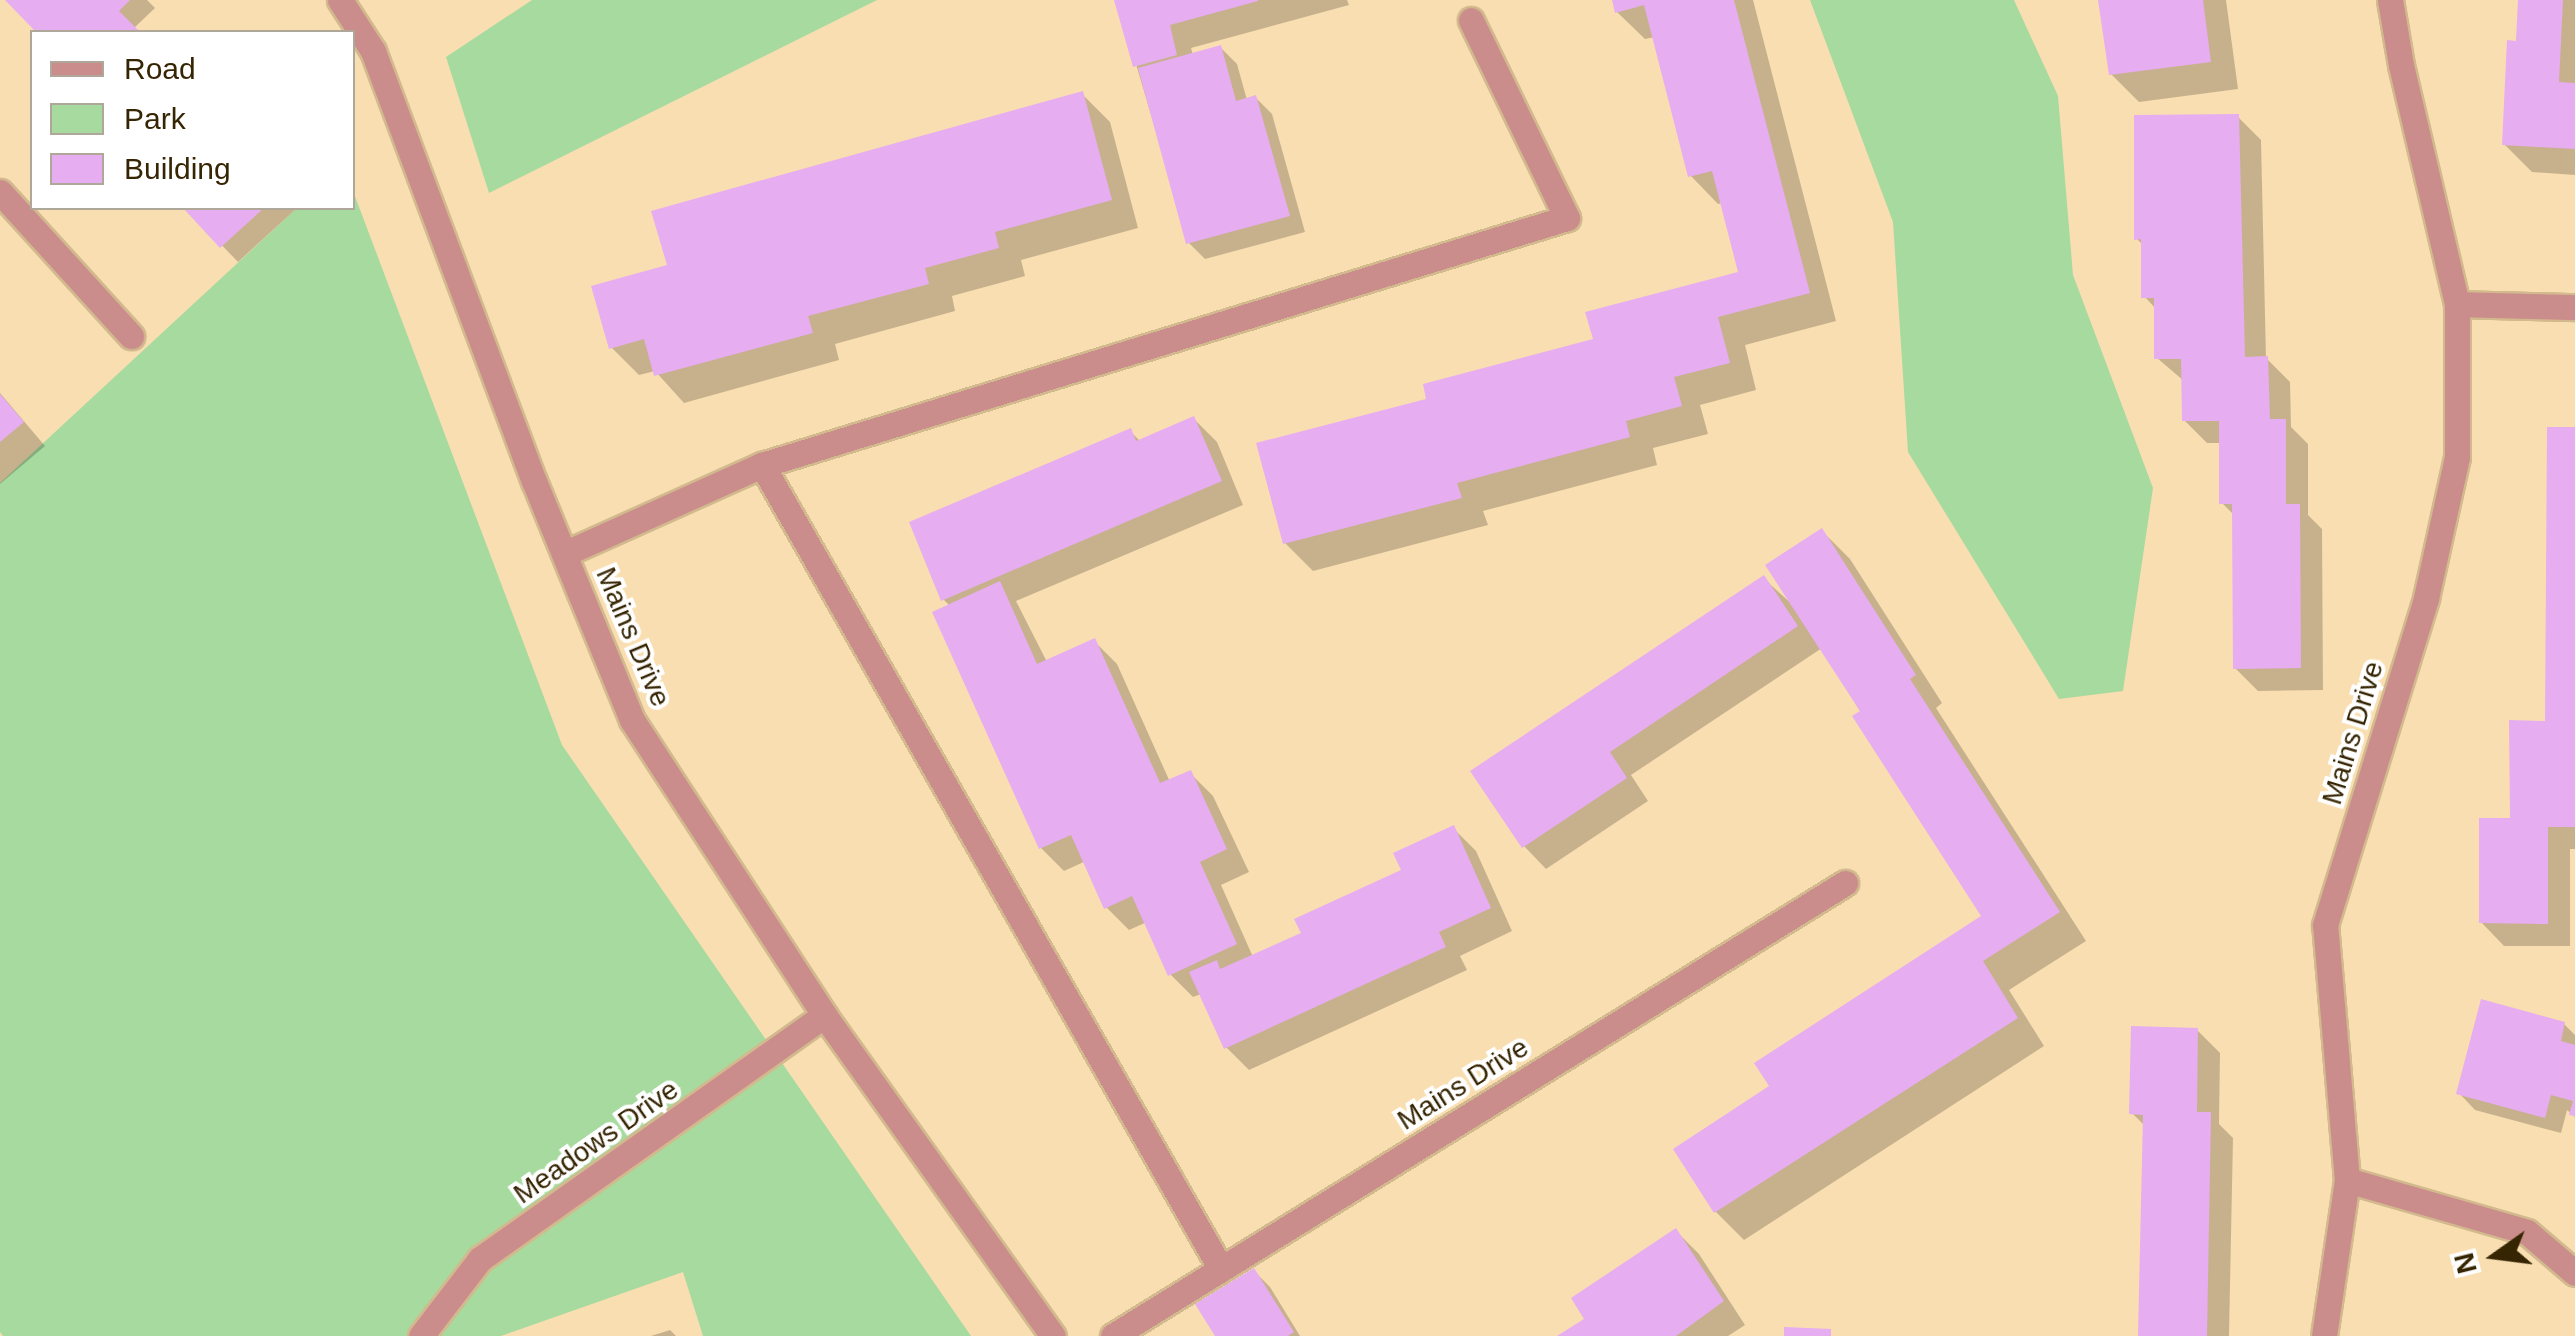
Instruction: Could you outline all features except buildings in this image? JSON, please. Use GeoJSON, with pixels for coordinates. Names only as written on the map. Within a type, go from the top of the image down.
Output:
{"type":"FeatureCollection","features":[{"type":"Feature","properties":{"kind":"street","name":"Mains Drive"},"geometry":{"type":"LineString","coordinates":[[340,0],[372,50],[534,481],[632,720],[824,1015],[1053,1336]]}},
{"type":"Feature","properties":{"kind":"street","name":"Mains Drive"},"geometry":{"type":"LineString","coordinates":[[2324,1336],[2347,1180],[2325,925],[2426,598],[2456,457],[2457,304],[2401,66],[2390,0]]}},
{"type":"Feature","properties":{"kind":"street"},"geometry":{"type":"LineString","coordinates":[[566,553],[762,465],[1567,218],[1472,20]]}},
{"type":"Feature","properties":{"kind":"street"},"geometry":{"type":"LineString","coordinates":[[0,192],[131,336]]}},
{"type":"Feature","properties":{"kind":"street"},"geometry":{"type":"LineString","coordinates":[[2457,304],[2575,308]]}},
{"type":"Feature","properties":{"kind":"street"},"geometry":{"type":"LineString","coordinates":[[762,465],[1221,1269]]}},
{"type":"Feature","properties":{"kind":"street","name":"Mains Drive"},"geometry":{"type":"LineString","coordinates":[[1113,1336],[1845,883]]}},
{"type":"Feature","properties":{"kind":"street","name":"Meadows Drive"},"geometry":{"type":"LineString","coordinates":[[421,1336],[480,1259],[824,1015]]}},
{"type":"Feature","properties":{"kind":"street"},"geometry":{"type":"LineString","coordinates":[[2347,1180],[2527,1232],[2575,1273]]}},
{"type":"Feature","properties":{"kind":"green space"},"geometry":{"type":"Polygon","coordinates":[[[532,0],[877,0],[489,193],[446,57],[532,0]]]}},
{"type":"Feature","properties":{"kind":"green space"},"geometry":{"type":"Polygon","coordinates":[[[1810,0],[2014,0],[2058,96],[2073,275],[2153,488],[2123,691],[2059,699],[1908,452],[1893,222],[1810,0]]]}},
{"type":"Feature","properties":{"kind":"green space"},"geometry":{"type":"Polygon","coordinates":[[[355,196],[562,745],[971,1336],[703,1336],[683,1272],[501,1336],[3,1336],[0,483],[295,210],[355,210],[355,196]]]}}]}
